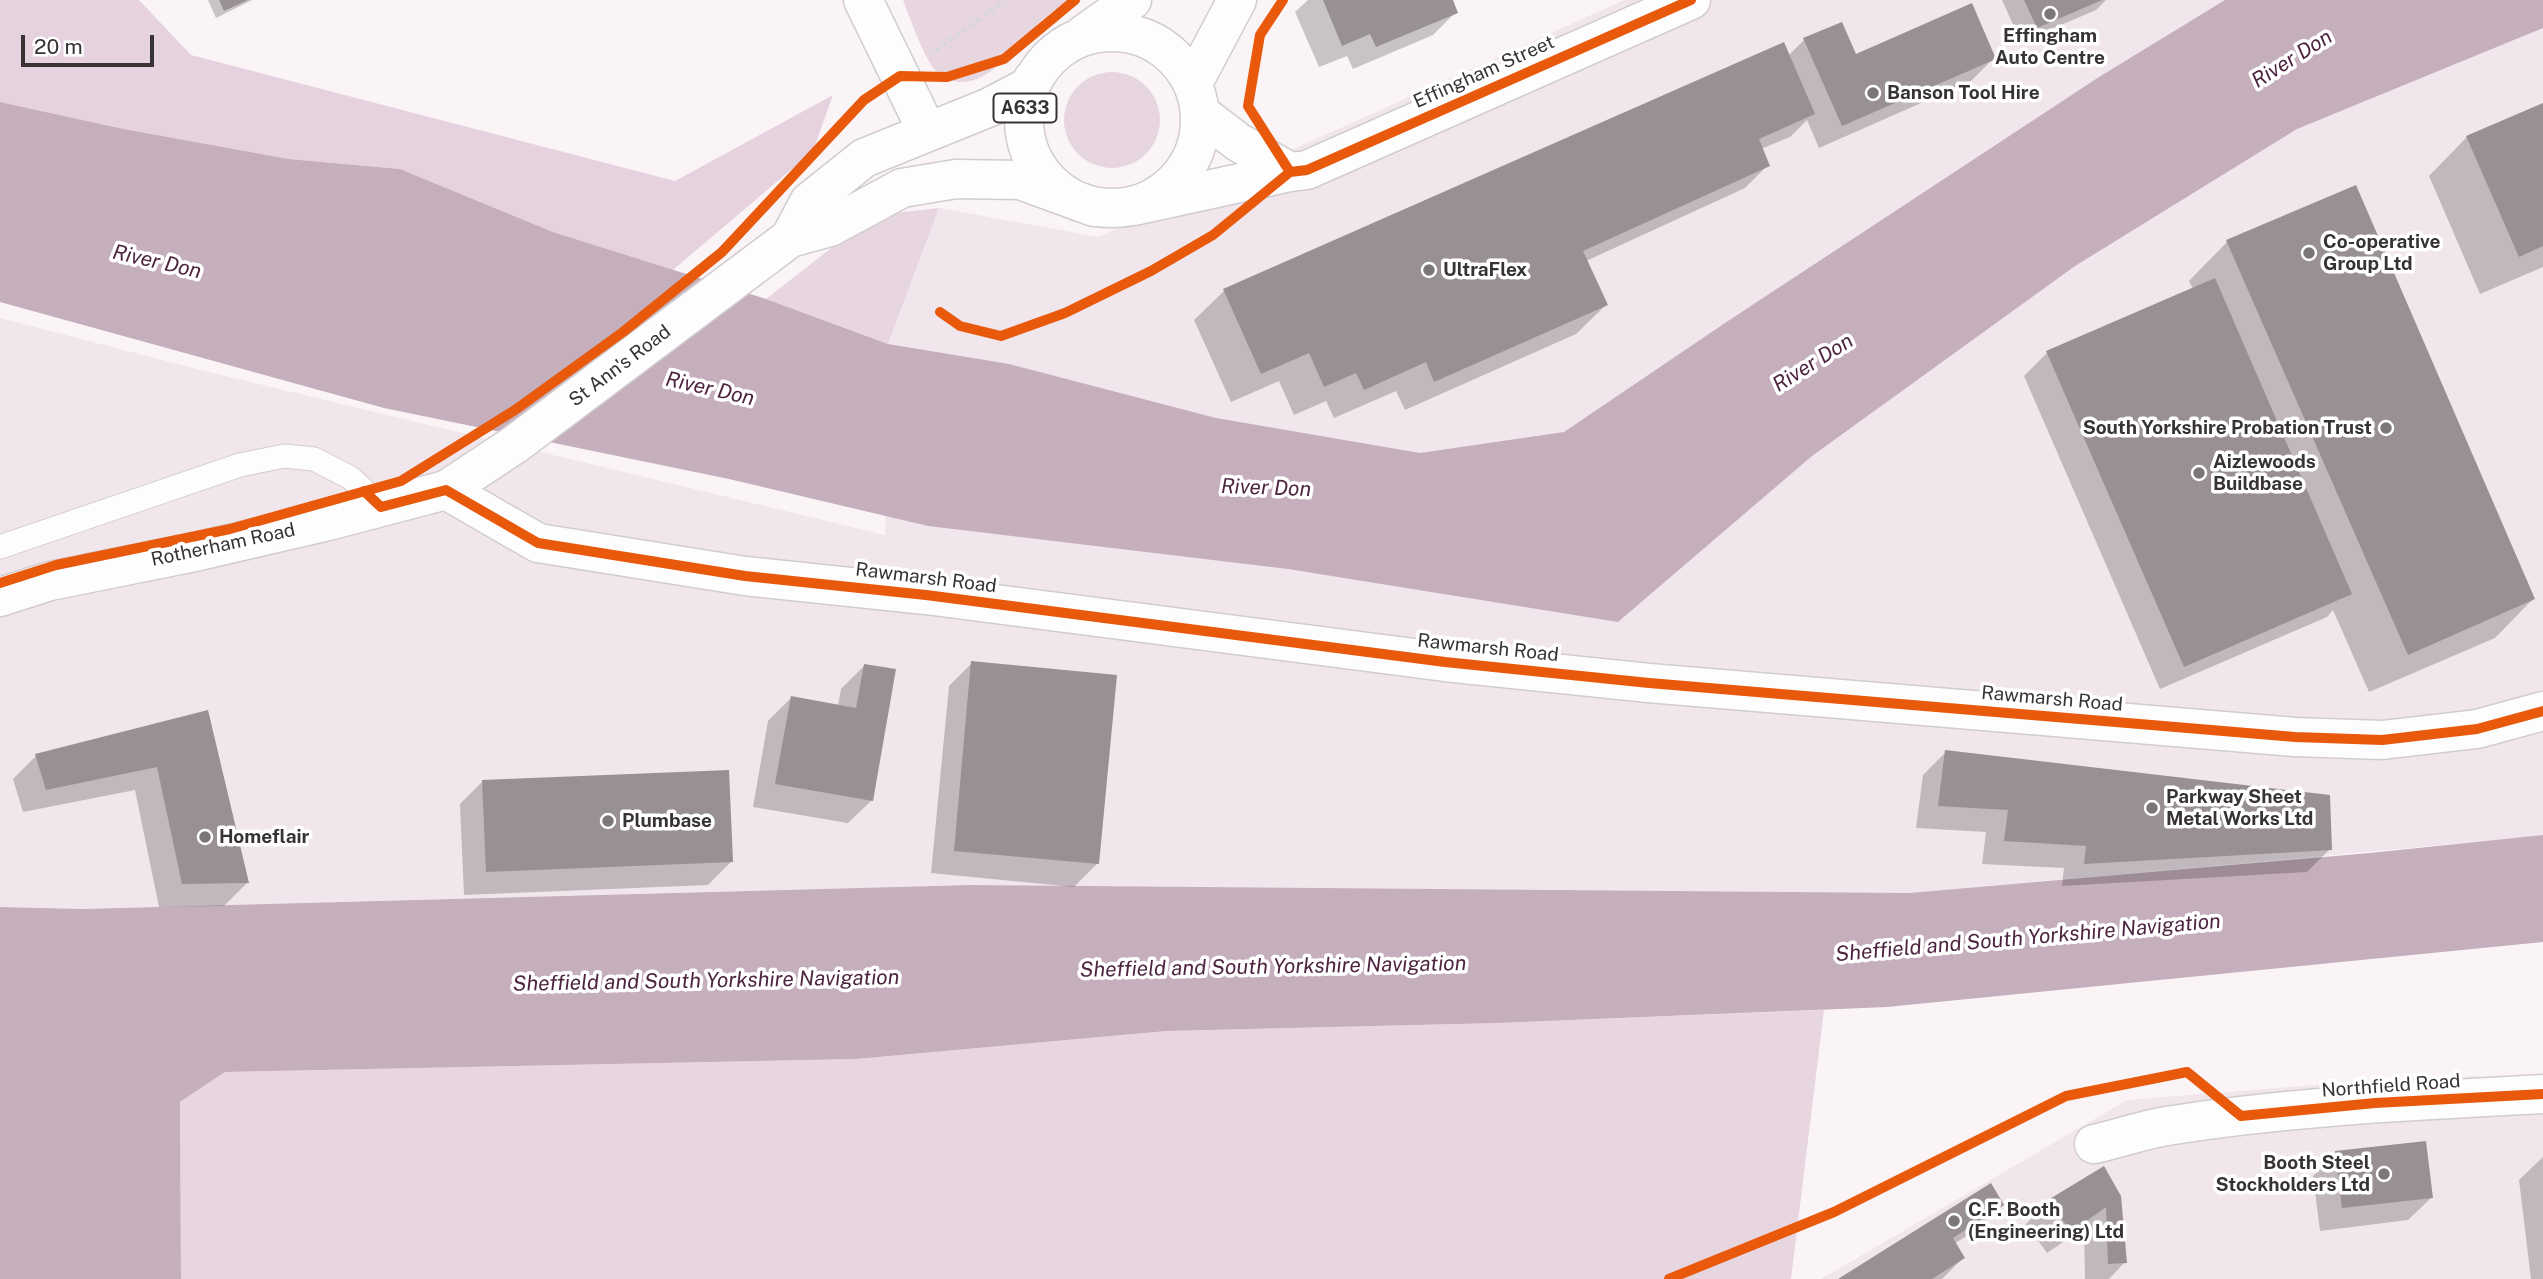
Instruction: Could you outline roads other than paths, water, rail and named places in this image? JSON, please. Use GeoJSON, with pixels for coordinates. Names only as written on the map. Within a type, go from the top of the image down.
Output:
{"type":"FeatureCollection","features":[{"type":"Feature","properties":{"kind":"street"},"geometry":{"type":"LineString","coordinates":[[863,0],[927,131]]}},
{"type":"Feature","properties":{"kind":"street","name":"St Ann's Road"},"geometry":{"type":"LineString","coordinates":[[790,238],[809,202],[864,158],[990,107],[1028,87],[1048,58],[1132,0]]}},
{"type":"Feature","properties":{"kind":"street","name":"St Ann's Road"},"geometry":{"type":"LineString","coordinates":[[446,490],[514,445],[790,238],[830,227],[902,188],[956,179],[1020,180],[1094,207],[1134,206],[1166,190],[1191,161],[1200,132],[1197,98],[1237,0]]}},
{"type":"Feature","properties":{"kind":"street","name":"Effingham Street"},"geometry":{"type":"LineString","coordinates":[[1134,206],[1307,170],[1691,0]]}},
{"type":"Feature","properties":{"kind":"street","name":"St Ann's Road"},"geometry":{"type":"LineString","coordinates":[[1082,36],[1119,31],[1149,38],[1165,49],[1197,98]]}},
{"type":"Feature","properties":{"kind":"street","name":"St Ann's Road"},"geometry":{"type":"LineString","coordinates":[[1033,79],[1024,101],[1025,141],[1036,166],[1056,190],[1094,207]]}},
{"type":"Feature","properties":{"kind":"street"},"geometry":{"type":"LineString","coordinates":[[1197,98],[1238,142],[1290,172]]}},
{"type":"Feature","properties":{"kind":"street","name":"Rotherham Road"},"geometry":{"type":"LineString","coordinates":[[0,597],[50,581],[199,551],[446,490]]}},
{"type":"Feature","properties":{"kind":"street","name":"Rawmarsh Road"},"geometry":{"type":"LineString","coordinates":[[446,490],[538,543],[745,576],[926,595],[1445,662],[1622,681],[2295,737],[2382,740],[2477,729],[2543,711]]}},
{"type":"Feature","properties":{"kind":"street","name":"Northfield Road"},"geometry":{"type":"LineString","coordinates":[[2095,1144],[2164,1127],[2241,1116],[2375,1103],[2543,1094]]}},
{"type":"Feature","properties":{"kind":"lane"},"geometry":{"type":"LineString","coordinates":[[0,547],[240,465],[285,456],[314,459],[351,478],[382,507]]}},
{"type":"Feature","properties":{"kind":"water","name":"River Don"},"geometry":{"type":"Polygon","coordinates":[[[2225,0],[2543,0],[2543,28],[2297,129],[2075,266],[1812,456],[1618,622],[1288,569],[928,526],[729,479],[384,408],[0,302],[0,102],[124,129],[289,159],[400,169],[553,232],[766,299],[888,344],[1009,364],[1216,418],[1420,453],[1564,432],[2099,77],[2225,0]]]}},
{"type":"Feature","properties":{"kind":"water","name":"Sheffield and South Yorkshire Navigation"},"geometry":{"type":"Polygon","coordinates":[[[2543,835],[2543,942],[1887,1007],[1499,1023],[1167,1031],[856,1059],[225,1072],[180,1102],[181,1279],[0,1279],[0,907],[82,909],[970,885],[1909,893],[2370,853],[2543,835]]]}},
{"type":"Feature","properties":{"kind":"place","name":"Effingham Auto Centre"},"geometry":{"type":"Point","coordinates":[2050,14]}},
{"type":"Feature","properties":{"kind":"place","name":"Banson Tool Hire"},"geometry":{"type":"Point","coordinates":[1873,93]}},
{"type":"Feature","properties":{"kind":"place","name":"Co-operative Group Ltd"},"geometry":{"type":"Point","coordinates":[2309,253]}},
{"type":"Feature","properties":{"kind":"place","name":"UltraFlex"},"geometry":{"type":"Point","coordinates":[1429,270]}},
{"type":"Feature","properties":{"kind":"place","name":"South Yorkshire Probation Trust"},"geometry":{"type":"Point","coordinates":[2386,428]}},
{"type":"Feature","properties":{"kind":"place","name":"Aizlewoods Buildbase"},"geometry":{"type":"Point","coordinates":[2199,473]}},
{"type":"Feature","properties":{"kind":"place","name":"Parkway Sheet Metal Works Ltd"},"geometry":{"type":"Point","coordinates":[2152,808]}},
{"type":"Feature","properties":{"kind":"place","name":"Plumbase"},"geometry":{"type":"Point","coordinates":[608,821]}},
{"type":"Feature","properties":{"kind":"place","name":"Homeflair"},"geometry":{"type":"Point","coordinates":[205,837]}},
{"type":"Feature","properties":{"kind":"place","name":"Booth Steel Stockholders Ltd"},"geometry":{"type":"Point","coordinates":[2384,1174]}},
{"type":"Feature","properties":{"kind":"place","name":"C.F. Booth (Engineering) Ltd"},"geometry":{"type":"Point","coordinates":[1954,1221]}}]}
